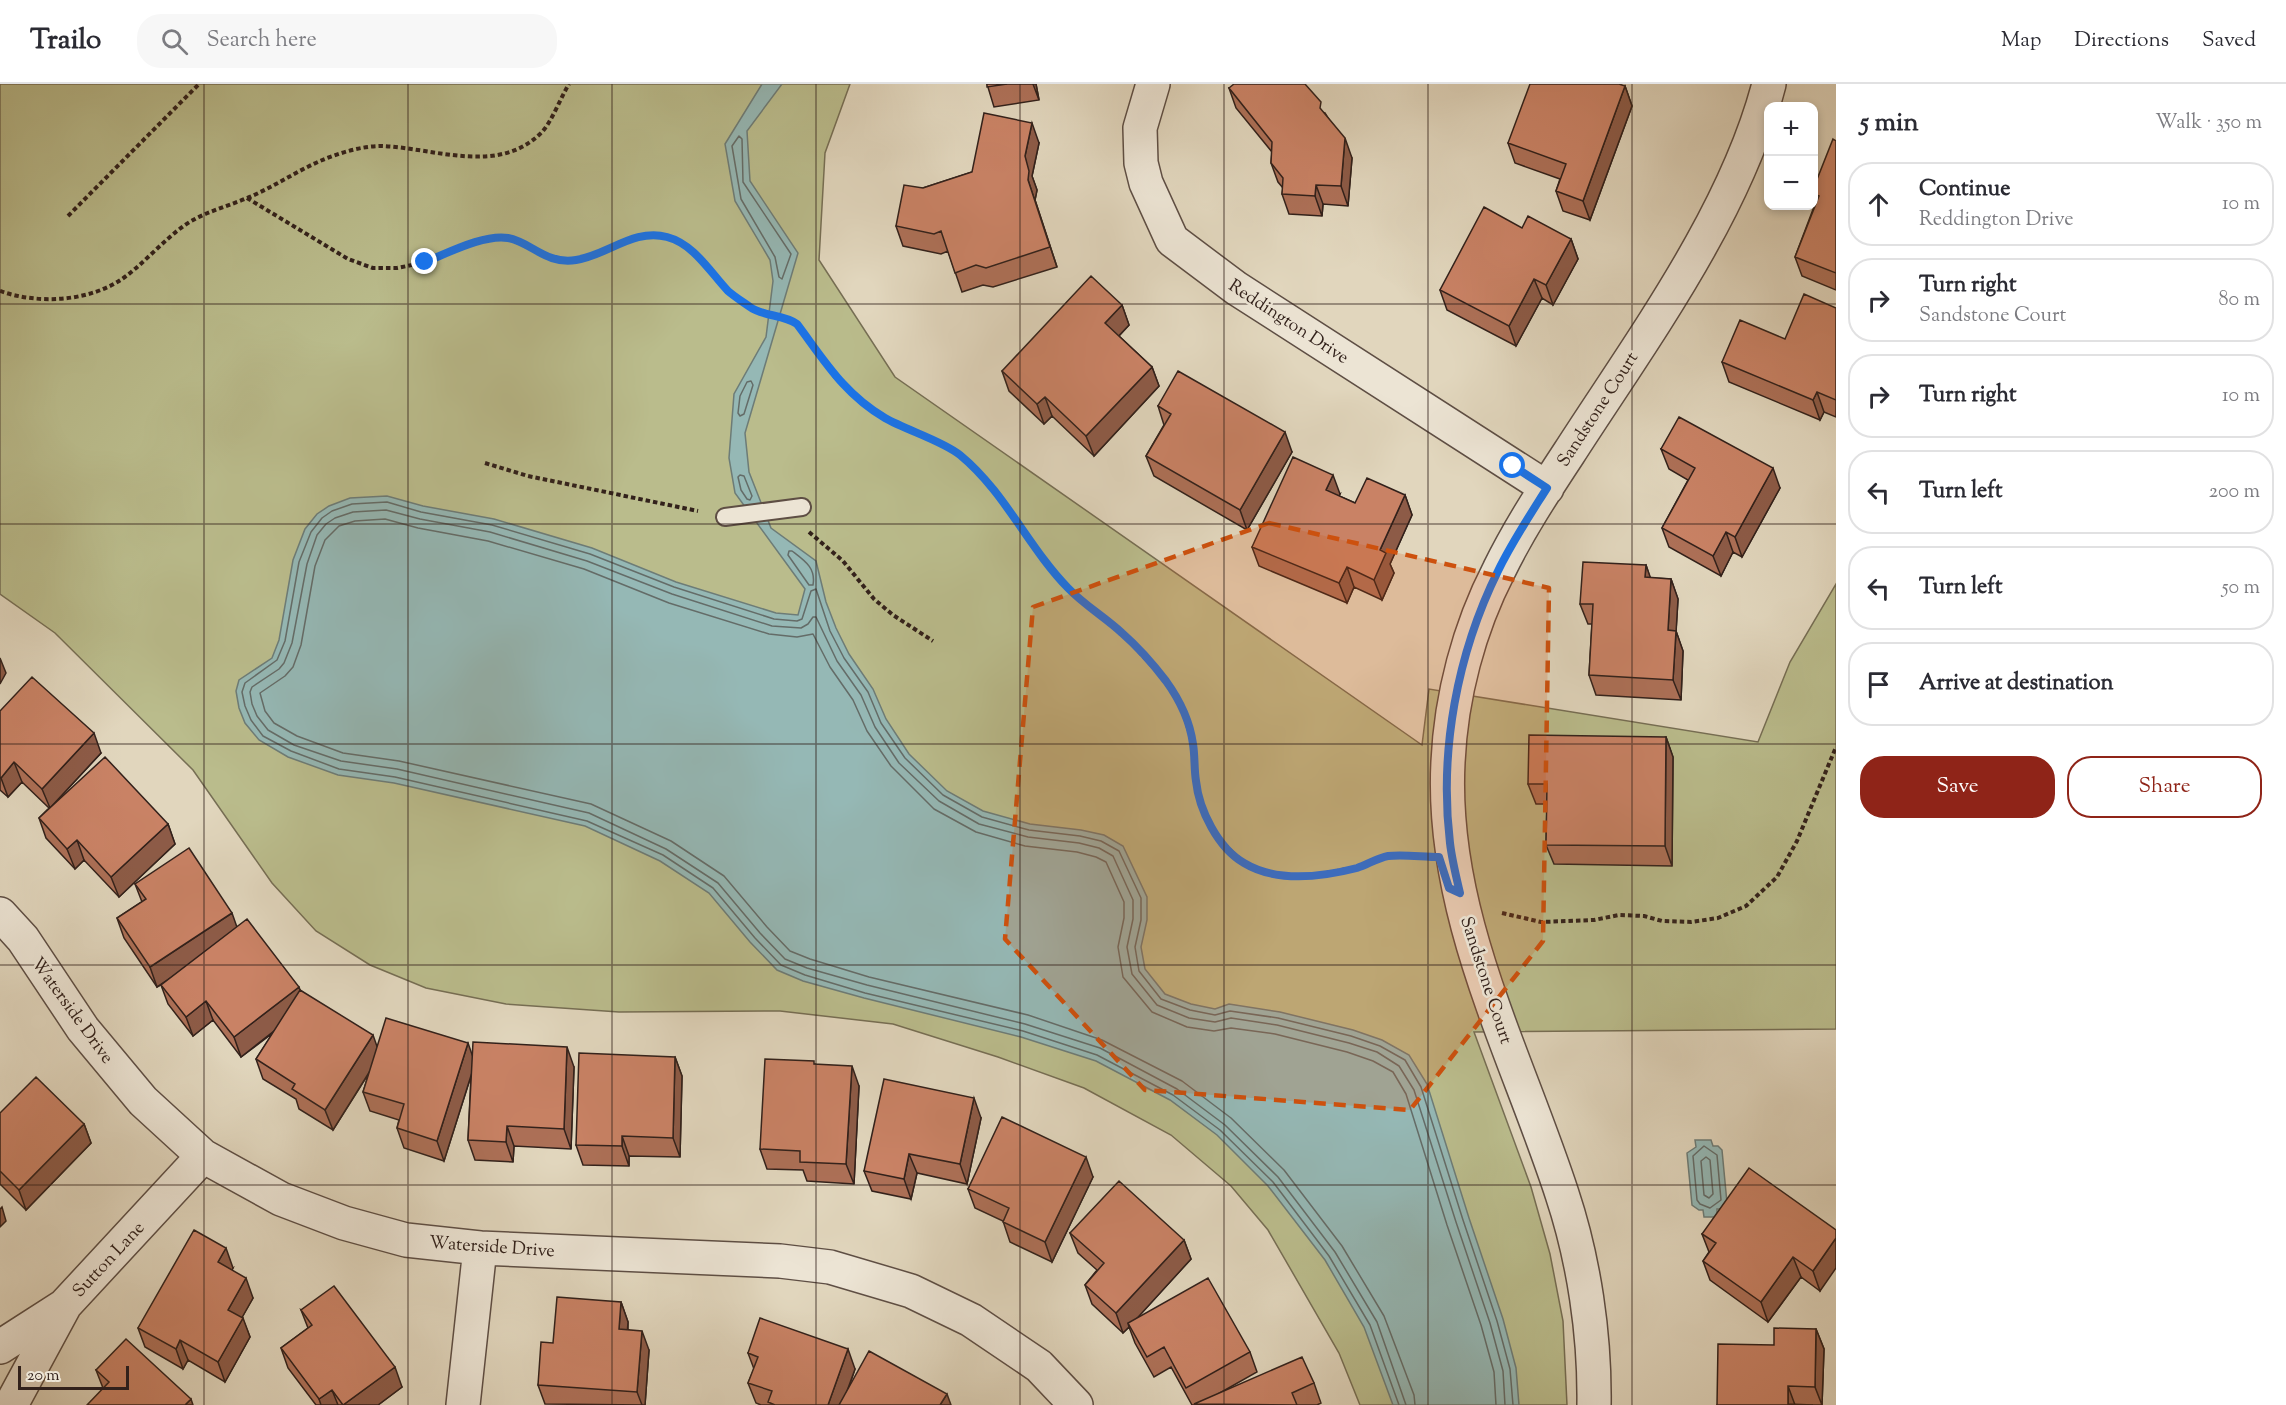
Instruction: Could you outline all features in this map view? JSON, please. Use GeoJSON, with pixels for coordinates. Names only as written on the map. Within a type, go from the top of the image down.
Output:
{"type":"FeatureCollection","features":[{"type":"Feature","properties":{"kind":"street","name":"Reddington Drive"},"geometry":{"type":"LineString","coordinates":[[1153,84],[1140,128],[1141,163],[1146,183],[1172,240],[1236,288],[1547,488]]}},
{"type":"Feature","properties":{"kind":"street","name":"Sandstone Court"},"geometry":{"type":"LineString","coordinates":[[1594,1405],[1589,1318],[1579,1261],[1563,1196],[1470,939],[1460,893],[1450,845],[1447,800],[1450,736],[1461,674],[1480,614],[1497,572],[1547,488],[1692,262],[1728,192],[1752,135],[1769,84]]}},
{"type":"Feature","properties":{"kind":"street","name":"Waterside Drive"},"geometry":{"type":"LineString","coordinates":[[0,914],[22,939],[83,1029],[143,1101],[203,1156],[282,1199],[345,1223],[406,1240],[480,1248],[780,1261],[830,1268],[911,1291],[971,1320],[1038,1366],[1076,1405]]}},
{"type":"Feature","properties":{"kind":"street","name":"Sutton Lane"},"geometry":{"type":"LineString","coordinates":[[0,1347],[64,1306],[203,1156]]}},
{"type":"Feature","properties":{"kind":"street"},"geometry":{"type":"LineString","coordinates":[[463,1405],[480,1248]]}},
{"type":"Feature","properties":{"kind":"street"},"geometry":{"type":"LineString","coordinates":[[10,1405],[64,1306]]}},
{"type":"Feature","properties":{"kind":"lane"},"geometry":{"type":"LineString","coordinates":[[727,517],[802,507]]}},
{"type":"Feature","properties":{"kind":"path"},"geometry":{"type":"LineString","coordinates":[[68,216],[199,84]]}},
{"type":"Feature","properties":{"kind":"path"},"geometry":{"type":"LineString","coordinates":[[0,291],[16,297],[62,299],[96,292],[120,281],[185,225],[214,209],[248,198],[318,162],[347,151],[380,146],[476,157],[502,156],[524,146],[544,131],[569,84]]}},
{"type":"Feature","properties":{"kind":"path"},"geometry":{"type":"LineString","coordinates":[[248,198],[348,259],[373,268],[397,268],[422,263],[489,238],[509,238],[547,257],[574,260],[599,254],[618,243],[644,235],[668,237],[692,250],[730,292],[753,310],[790,319],[797,324],[835,376],[859,400],[885,418],[958,453],[998,494],[1041,556],[1068,588],[1121,632],[1147,658],[1166,681],[1181,706],[1193,743],[1196,782],[1207,819],[1220,840],[1243,863],[1277,876],[1315,875],[1358,867],[1388,856],[1420,857]]}},
{"type":"Feature","properties":{"kind":"path"},"geometry":{"type":"LineString","coordinates":[[485,463],[528,476],[727,517]]}},
{"type":"Feature","properties":{"kind":"path"},"geometry":{"type":"LineString","coordinates":[[782,510],[843,561],[874,599],[893,615],[933,641]]}},
{"type":"Feature","properties":{"kind":"path"},"geometry":{"type":"LineString","coordinates":[[1460,893],[1499,913],[1541,921],[1594,920],[1619,915],[1644,916],[1662,921],[1718,918],[1746,906],[1777,877],[1797,841],[1836,747]]}},
{"type":"Feature","properties":{"kind":"highlighted area"},"geometry":{"type":"Polygon","coordinates":[[[1269,523],[1549,588],[1543,941],[1410,1110],[1145,1090],[1005,939],[1033,607],[1269,523]]]}},
{"type":"Feature","properties":{"kind":"green space"},"geometry":{"type":"Polygon","coordinates":[[[0,84],[850,84],[825,153],[819,260],[895,377],[1422,745],[1429,689],[1758,742],[1790,662],[1836,584],[1836,1029],[1474,1032],[1531,1187],[1550,1254],[1563,1321],[1567,1405],[1360,1405],[1339,1353],[1268,1230],[1231,1186],[1171,1135],[1084,1088],[998,1057],[893,1024],[780,1011],[619,1012],[506,1004],[426,988],[370,965],[316,931],[272,883],[193,770],[55,633],[0,594],[0,84]]]}},
{"type":"Feature","properties":{"kind":"water"},"geometry":{"type":"Polygon","coordinates":[[[762,84],[782,84],[747,131],[750,181],[798,253],[745,433],[749,472],[771,528],[816,561],[826,602],[836,628],[849,654],[873,689],[886,719],[909,754],[947,791],[983,811],[1030,824],[1104,835],[1123,846],[1147,897],[1147,920],[1141,947],[1145,969],[1165,994],[1191,1004],[1215,1009],[1229,1004],[1280,1012],[1353,1030],[1382,1040],[1409,1055],[1427,1084],[1503,1319],[1516,1368],[1519,1405],[1393,1405],[1364,1327],[1325,1260],[1268,1186],[1217,1135],[1170,1100],[1096,1061],[1021,1037],[803,981],[777,970],[709,893],[660,861],[585,826],[394,783],[338,775],[288,757],[259,740],[245,723],[236,691],[239,680],[272,658],[279,640],[293,560],[305,529],[317,514],[329,506],[350,498],[387,496],[423,506],[494,519],[592,548],[676,582],[776,613],[798,615],[805,589],[735,493],[729,458],[734,394],[766,337],[773,281],[770,260],[735,201],[725,144],[762,84]]]}},
{"type":"Feature","properties":{"kind":"water"},"geometry":{"type":"Polygon","coordinates":[[[1695,1140],[1711,1140],[1713,1146],[1718,1146],[1722,1150],[1727,1203],[1723,1209],[1717,1209],[1717,1217],[1704,1217],[1703,1210],[1692,1205],[1687,1153],[1696,1147],[1695,1140]]]}},
{"type":"Feature","properties":{"kind":"building"},"geometry":{"type":"Polygon","coordinates":[[[987,84],[1007,84],[987,87],[987,84]]]}},
{"type":"Feature","properties":{"kind":"building"},"geometry":{"type":"Polygon","coordinates":[[[1234,84],[1305,84],[1321,102],[1320,108],[1345,138],[1341,186],[1316,185],[1315,196],[1282,194],[1283,178],[1271,163],[1272,142],[1229,88],[1234,84]]]}},
{"type":"Feature","properties":{"kind":"building"},"geometry":{"type":"Polygon","coordinates":[[[1530,84],[1619,84],[1625,86],[1583,201],[1556,191],[1566,164],[1508,143],[1530,84]]]}},
{"type":"Feature","properties":{"kind":"building"},"geometry":{"type":"Polygon","coordinates":[[[984,113],[1032,123],[1025,156],[1029,171],[1028,180],[1050,247],[986,268],[976,265],[955,273],[941,231],[934,234],[896,226],[904,185],[923,188],[972,172],[984,113]]]}},
{"type":"Feature","properties":{"kind":"building"},"geometry":{"type":"Polygon","coordinates":[[[1833,139],[1836,141],[1836,273],[1795,257],[1813,210],[1818,210],[1818,177],[1833,139]]]}},
{"type":"Feature","properties":{"kind":"building"},"geometry":{"type":"Polygon","coordinates":[[[1484,207],[1522,228],[1528,216],[1571,239],[1546,285],[1534,279],[1509,326],[1440,290],[1484,207]]]}},
{"type":"Feature","properties":{"kind":"building"},"geometry":{"type":"Polygon","coordinates":[[[1091,276],[1122,305],[1105,323],[1152,367],[1086,436],[1045,397],[1037,404],[1002,371],[1091,276]]]}},
{"type":"Feature","properties":{"kind":"building"},"geometry":{"type":"Polygon","coordinates":[[[1804,294],[1836,308],[1836,400],[1817,392],[1813,400],[1722,362],[1740,320],[1785,339],[1804,294]]]}},
{"type":"Feature","properties":{"kind":"building"},"geometry":{"type":"Polygon","coordinates":[[[1178,371],[1285,432],[1240,510],[1146,456],[1171,414],[1158,406],[1178,371]]]}},
{"type":"Feature","properties":{"kind":"building"},"geometry":{"type":"Polygon","coordinates":[[[1679,417],[1773,468],[1735,537],[1726,532],[1713,556],[1662,528],[1695,468],[1661,449],[1679,417]]]}},
{"type":"Feature","properties":{"kind":"building"},"geometry":{"type":"Polygon","coordinates":[[[1293,457],[1333,475],[1326,490],[1355,503],[1367,478],[1405,495],[1380,550],[1386,553],[1374,580],[1347,567],[1339,583],[1252,547],[1293,457]]]}},
{"type":"Feature","properties":{"kind":"building"},"geometry":{"type":"Polygon","coordinates":[[[1583,562],[1646,565],[1645,577],[1671,579],[1668,630],[1676,631],[1673,680],[1589,675],[1593,604],[1580,604],[1583,562]]]}},
{"type":"Feature","properties":{"kind":"building"},"geometry":{"type":"Polygon","coordinates":[[[32,677],[94,733],[42,789],[14,762],[0,777],[0,711],[32,677]]]}},
{"type":"Feature","properties":{"kind":"building"},"geometry":{"type":"Polygon","coordinates":[[[1529,735],[1666,737],[1665,846],[1546,845],[1547,784],[1528,784],[1529,735]]]}},
{"type":"Feature","properties":{"kind":"building"},"geometry":{"type":"Polygon","coordinates":[[[105,757],[168,824],[111,877],[77,840],[67,849],[39,818],[105,757]]]}},
{"type":"Feature","properties":{"kind":"building"},"geometry":{"type":"Polygon","coordinates":[[[189,848],[232,913],[150,967],[117,918],[146,899],[135,884],[189,848]]]}},
{"type":"Feature","properties":{"kind":"building"},"geometry":{"type":"Polygon","coordinates":[[[247,919],[299,987],[234,1037],[206,1001],[186,1017],[161,985],[247,919]]]}},
{"type":"Feature","properties":{"kind":"building"},"geometry":{"type":"Polygon","coordinates":[[[300,990],[373,1035],[325,1110],[292,1089],[295,1084],[256,1059],[300,990]]]}},
{"type":"Feature","properties":{"kind":"building"},"geometry":{"type":"Polygon","coordinates":[[[386,1018],[468,1043],[437,1141],[397,1128],[404,1104],[363,1092],[386,1018]]]}},
{"type":"Feature","properties":{"kind":"building"},"geometry":{"type":"Polygon","coordinates":[[[473,1042],[567,1047],[564,1129],[507,1126],[506,1142],[468,1140],[473,1042]]]}},
{"type":"Feature","properties":{"kind":"building"},"geometry":{"type":"Polygon","coordinates":[[[579,1053],[675,1057],[673,1138],[622,1136],[622,1146],[576,1145],[579,1053]]]}},
{"type":"Feature","properties":{"kind":"building"},"geometry":{"type":"Polygon","coordinates":[[[765,1059],[814,1061],[814,1064],[852,1066],[846,1164],[800,1162],[800,1151],[760,1149],[765,1059]]]}},
{"type":"Feature","properties":{"kind":"building"},"geometry":{"type":"Polygon","coordinates":[[[36,1077],[84,1124],[19,1190],[0,1171],[0,1113],[36,1077]]]}},
{"type":"Feature","properties":{"kind":"building"},"geometry":{"type":"Polygon","coordinates":[[[884,1079],[974,1098],[960,1164],[909,1154],[904,1179],[864,1171],[884,1079]]]}},
{"type":"Feature","properties":{"kind":"building"},"geometry":{"type":"Polygon","coordinates":[[[1002,1117],[1086,1157],[1045,1242],[1003,1222],[1009,1208],[968,1189],[1002,1117]]]}},
{"type":"Feature","properties":{"kind":"building"},"geometry":{"type":"Polygon","coordinates":[[[1749,1168],[1836,1230],[1836,1238],[1813,1271],[1793,1257],[1761,1302],[1703,1261],[1716,1243],[1702,1234],[1749,1168]]]}},
{"type":"Feature","properties":{"kind":"building"},"geometry":{"type":"Polygon","coordinates":[[[1119,1181],[1184,1240],[1116,1313],[1085,1285],[1104,1263],[1070,1233],[1119,1181]]]}},
{"type":"Feature","properties":{"kind":"building"},"geometry":{"type":"Polygon","coordinates":[[[194,1230],[226,1248],[218,1262],[246,1278],[228,1310],[243,1318],[218,1362],[180,1340],[176,1349],[138,1328],[194,1230]]]}},
{"type":"Feature","properties":{"kind":"building"},"geometry":{"type":"Polygon","coordinates":[[[1208,1278],[1250,1352],[1186,1388],[1164,1347],[1147,1357],[1128,1323],[1208,1278]]]}},
{"type":"Feature","properties":{"kind":"building"},"geometry":{"type":"Polygon","coordinates":[[[334,1286],[395,1367],[343,1405],[332,1390],[319,1399],[281,1348],[312,1325],[301,1310],[334,1286]]]}},
{"type":"Feature","properties":{"kind":"building"},"geometry":{"type":"Polygon","coordinates":[[[557,1297],[621,1302],[619,1329],[642,1331],[637,1392],[538,1385],[541,1342],[553,1343],[557,1297]]]}},
{"type":"Feature","properties":{"kind":"building"},"geometry":{"type":"Polygon","coordinates":[[[760,1318],[848,1349],[828,1405],[775,1405],[768,1402],[772,1391],[748,1383],[758,1357],[748,1353],[760,1318]]]}},
{"type":"Feature","properties":{"kind":"building"},"geometry":{"type":"Polygon","coordinates":[[[1774,1328],[1816,1329],[1815,1387],[1788,1386],[1788,1404],[1813,1405],[1717,1405],[1718,1344],[1774,1345],[1774,1328]]]}},
{"type":"Feature","properties":{"kind":"building"},"geometry":{"type":"Polygon","coordinates":[[[126,1339],[191,1399],[185,1405],[87,1405],[109,1382],[96,1370],[126,1339]]]}},
{"type":"Feature","properties":{"kind":"building"},"geometry":{"type":"Polygon","coordinates":[[[869,1351],[947,1394],[940,1405],[839,1405],[869,1351]]]}},
{"type":"Feature","properties":{"kind":"building"},"geometry":{"type":"Polygon","coordinates":[[[1302,1357],[1314,1383],[1292,1393],[1297,1405],[1194,1404],[1302,1357]]]}},
{"type":"Feature","properties":{"kind":"route"},"geometry":{"type":"LineString","coordinates":[[425,262],[489,238],[509,238],[547,257],[574,260],[599,254],[618,243],[644,235],[668,237],[692,250],[730,292],[753,310],[790,319],[797,324],[835,376],[859,400],[885,418],[958,453],[998,494],[1041,556],[1068,588],[1121,632],[1147,658],[1166,681],[1181,706],[1193,743],[1196,782],[1207,819],[1220,840],[1243,863],[1277,876],[1315,875],[1358,867],[1388,856],[1439,857],[1449,888],[1460,893],[1450,845],[1447,800],[1453,713],[1461,674],[1480,614],[1497,572],[1547,488],[1513,466]]}}]}
